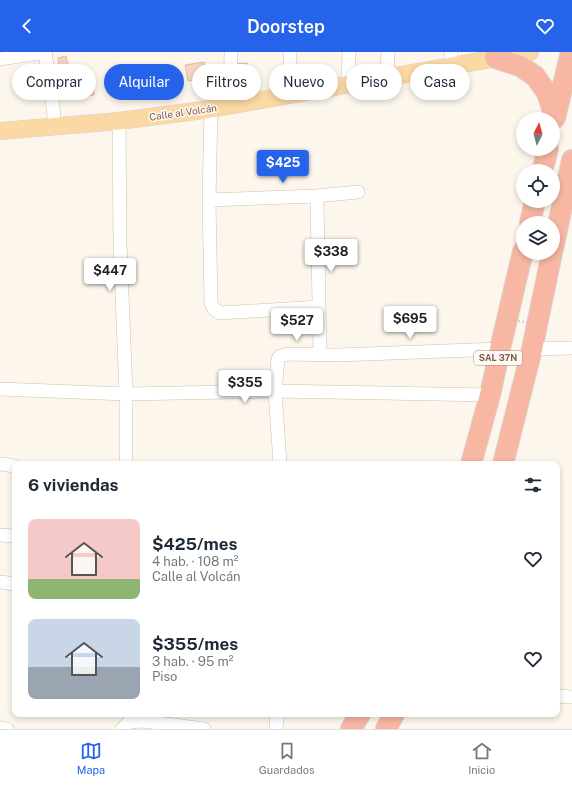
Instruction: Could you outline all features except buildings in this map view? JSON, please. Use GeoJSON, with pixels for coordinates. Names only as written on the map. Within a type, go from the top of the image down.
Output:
{"type":"FeatureCollection","features":[{"type":"Feature","properties":{"kind":"highway"},"geometry":{"type":"LineString","coordinates":[[556,112],[571,52]]}},
{"type":"Feature","properties":{"kind":"highway"},"geometry":{"type":"LineString","coordinates":[[501,55],[535,76],[547,93],[552,112]]}},
{"type":"Feature","properties":{"kind":"highway"},"geometry":{"type":"LineString","coordinates":[[560,216],[572,160]]}},
{"type":"Feature","properties":{"kind":"highway","name":"SAL 37N"},"geometry":{"type":"LineString","coordinates":[[472,461],[490,395],[521,260]]}},
{"type":"Feature","properties":{"kind":"highway","name":"SAL 37N"},"geometry":{"type":"LineString","coordinates":[[504,461],[532,349],[551,260]]}},
{"type":"Feature","properties":{"kind":"highway"},"geometry":{"type":"LineString","coordinates":[[351,729],[358,717]]}},
{"type":"Feature","properties":{"kind":"highway"},"geometry":{"type":"LineString","coordinates":[[386,729],[392,717]]}},
{"type":"Feature","properties":{"kind":"main road","name":"Calle al Volcán"},"geometry":{"type":"LineString","coordinates":[[402,74],[451,59],[530,52]]}},
{"type":"Feature","properties":{"kind":"main road","name":"Calle al Volcán"},"geometry":{"type":"LineString","coordinates":[[0,131],[119,121],[211,109],[269,99]]}},
{"type":"Feature","properties":{"kind":"street"},"geometry":{"type":"LineString","coordinates":[[0,58],[45,52],[55,126]]}},
{"type":"Feature","properties":{"kind":"street"},"geometry":{"type":"LineString","coordinates":[[230,52],[230,106]]}},
{"type":"Feature","properties":{"kind":"street"},"geometry":{"type":"LineString","coordinates":[[290,52],[290,64]]}},
{"type":"Feature","properties":{"kind":"street"},"geometry":{"type":"LineString","coordinates":[[349,52],[349,64]]}},
{"type":"Feature","properties":{"kind":"street"},"geometry":{"type":"LineString","coordinates":[[388,52],[388,64]]}},
{"type":"Feature","properties":{"kind":"street"},"geometry":{"type":"LineString","coordinates":[[211,109],[209,200],[211,303],[214,309],[220,314],[319,307]]}},
{"type":"Feature","properties":{"kind":"street"},"geometry":{"type":"LineString","coordinates":[[119,121],[120,243],[126,394],[126,461]]}},
{"type":"Feature","properties":{"kind":"street"},"geometry":{"type":"LineString","coordinates":[[209,200],[316,196],[358,192]]}},
{"type":"Feature","properties":{"kind":"street"},"geometry":{"type":"LineString","coordinates":[[316,196],[320,355]]}},
{"type":"Feature","properties":{"kind":"street"},"geometry":{"type":"LineString","coordinates":[[532,349],[572,348]]}},
{"type":"Feature","properties":{"kind":"street"},"geometry":{"type":"LineString","coordinates":[[280,461],[275,391],[278,359],[280,356],[288,354],[338,355],[500,349]]}},
{"type":"Feature","properties":{"kind":"street"},"geometry":{"type":"LineString","coordinates":[[0,389],[126,394],[275,391],[490,395]]}},
{"type":"Feature","properties":{"kind":"street"},"geometry":{"type":"LineString","coordinates":[[0,464],[12,466]]}},
{"type":"Feature","properties":{"kind":"street"},"geometry":{"type":"LineString","coordinates":[[0,535],[12,536]]}},
{"type":"Feature","properties":{"kind":"street"},"geometry":{"type":"LineString","coordinates":[[560,696],[572,697]]}},
{"type":"Feature","properties":{"kind":"street"},"geometry":{"type":"LineString","coordinates":[[276,729],[277,717]]}},
{"type":"Feature","properties":{"kind":"street"},"geometry":{"type":"LineString","coordinates":[[122,729],[129,722],[143,721],[204,729]]}},
{"type":"Feature","properties":{"kind":"street"},"geometry":{"type":"LineString","coordinates":[[0,728],[7,729]]}},
{"type":"Feature","properties":{"kind":"path"},"geometry":{"type":"LineString","coordinates":[[499,317],[545,326]]}}]}
